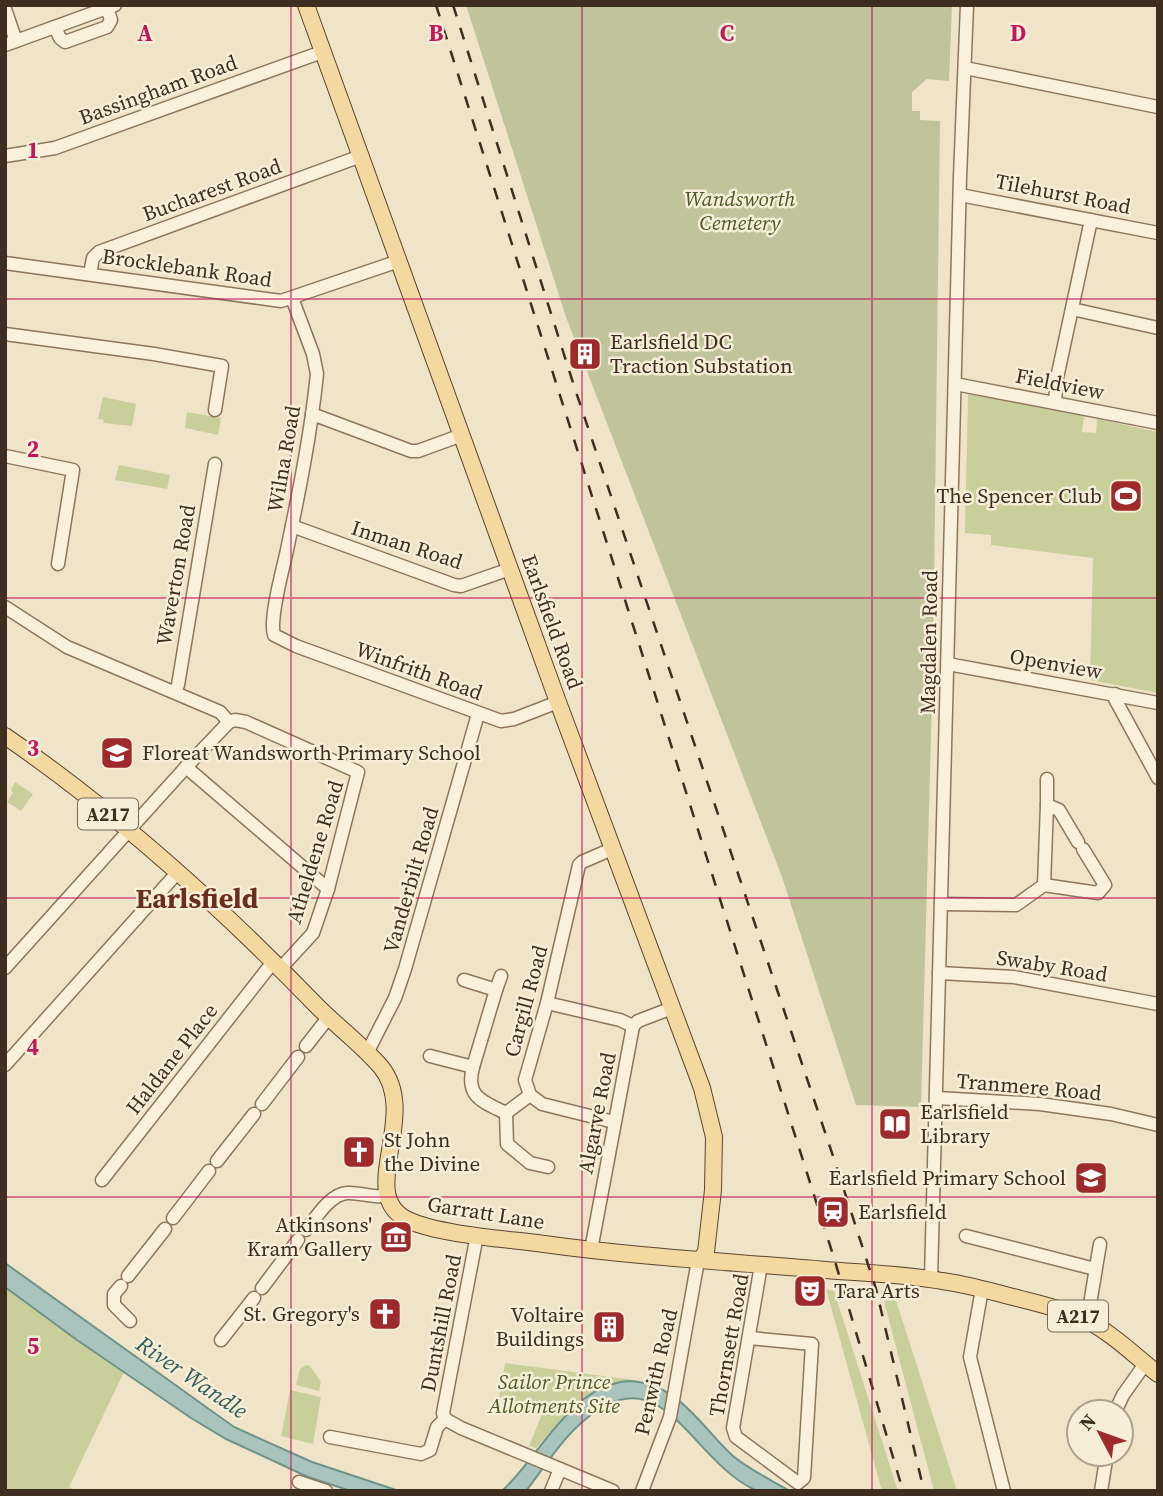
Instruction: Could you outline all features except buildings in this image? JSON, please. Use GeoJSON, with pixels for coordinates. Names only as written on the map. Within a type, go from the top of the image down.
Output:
{"type":"FeatureCollection","features":[{"type":"Feature","properties":{"kind":"main road","name":"Earlsfield Road"},"geometry":{"type":"LineString","coordinates":[[306,5],[558,702],[702,1088],[714,1137],[714,1178],[706,1252],[701,1259]]}},
{"type":"Feature","properties":{"kind":"main road","name":"A217"},"geometry":{"type":"LineString","coordinates":[[7,741],[51,767],[129,831],[256,943],[328,1018],[382,1069],[394,1093],[395,1131],[385,1182],[386,1196]]}},
{"type":"Feature","properties":{"kind":"main road","name":"Garratt Lane"},"geometry":{"type":"LineString","coordinates":[[386,1196],[393,1208],[412,1222],[477,1235],[591,1250],[930,1279],[982,1289],[1060,1309],[1085,1320],[1151,1369]]}},
{"type":"Feature","properties":{"kind":"street","name":"Magdalen Road"},"geometry":{"type":"LineString","coordinates":[[930,1279],[967,5]]}},
{"type":"Feature","properties":{"kind":"street"},"geometry":{"type":"LineString","coordinates":[[5,9],[11,43],[55,27],[65,42],[107,27],[111,20],[111,7]]}},
{"type":"Feature","properties":{"kind":"street","name":"Bassingham Road"},"geometry":{"type":"LineString","coordinates":[[5,156],[55,148],[322,52]]}},
{"type":"Feature","properties":{"kind":"street"},"geometry":{"type":"LineString","coordinates":[[965,68],[1158,107]]}},
{"type":"Feature","properties":{"kind":"street","name":"Bucharest Road"},"geometry":{"type":"LineString","coordinates":[[90,274],[93,258],[99,252],[361,156]]}},
{"type":"Feature","properties":{"kind":"street","name":"Tilehurst Road"},"geometry":{"type":"LineString","coordinates":[[960,195],[1158,233]]}},
{"type":"Feature","properties":{"kind":"street"},"geometry":{"type":"LineString","coordinates":[[1055,402],[1056,378],[1091,220]]}},
{"type":"Feature","properties":{"kind":"street","name":"Brocklebank Road"},"geometry":{"type":"LineString","coordinates":[[5,263],[269,300],[292,298],[399,261]]}},
{"type":"Feature","properties":{"kind":"street","name":"Wilna Road"},"geometry":{"type":"LineString","coordinates":[[272,630],[312,414],[317,373],[313,354],[292,298]]}},
{"type":"Feature","properties":{"kind":"street"},"geometry":{"type":"LineString","coordinates":[[1072,309],[1158,328]]}},
{"type":"Feature","properties":{"kind":"street"},"geometry":{"type":"LineString","coordinates":[[5,334],[222,366],[215,410]]}},
{"type":"Feature","properties":{"kind":"street","name":"Fieldview"},"geometry":{"type":"LineString","coordinates":[[955,384],[1158,423]]}},
{"type":"Feature","properties":{"kind":"street"},"geometry":{"type":"LineString","coordinates":[[312,414],[411,451],[462,435]]}},
{"type":"Feature","properties":{"kind":"street"},"geometry":{"type":"LineString","coordinates":[[5,456],[73,470],[58,564]]}},
{"type":"Feature","properties":{"kind":"street","name":"Waverton Road"},"geometry":{"type":"LineString","coordinates":[[175,692],[215,464]]}},
{"type":"Feature","properties":{"kind":"street","name":"Inman Road"},"geometry":{"type":"LineString","coordinates":[[292,526],[454,585],[461,586],[510,569]]}},
{"type":"Feature","properties":{"kind":"street","name":"Atheldene Road"},"geometry":{"type":"LineString","coordinates":[[5,607],[66,647],[220,712],[229,722],[246,722],[358,772],[328,889],[313,933],[277,965]]}},
{"type":"Feature","properties":{"kind":"street","name":"Winfrith Road"},"geometry":{"type":"LineString","coordinates":[[272,630],[277,638],[501,721],[514,719],[558,702]]}},
{"type":"Feature","properties":{"kind":"street","name":"Openview"},"geometry":{"type":"LineString","coordinates":[[948,664],[1158,702]]}},
{"type":"Feature","properties":{"kind":"street"},"geometry":{"type":"LineString","coordinates":[[1115,694],[1115,699],[1158,778]]}},
{"type":"Feature","properties":{"kind":"street","name":"Vanderbilt Road"},"geometry":{"type":"LineString","coordinates":[[367,1053],[395,998],[405,969],[478,713]]}},
{"type":"Feature","properties":{"kind":"street"},"geometry":{"type":"LineString","coordinates":[[5,968],[229,722]]}},
{"type":"Feature","properties":{"kind":"street"},"geometry":{"type":"LineString","coordinates":[[186,767],[328,889]]}},
{"type":"Feature","properties":{"kind":"street"},"geometry":{"type":"LineString","coordinates":[[1044,885],[1047,779]]}},
{"type":"Feature","properties":{"kind":"street"},"geometry":{"type":"LineString","coordinates":[[942,904],[1016,905],[1044,885],[1098,893],[1105,885],[1059,810],[1047,805]]}},
{"type":"Feature","properties":{"kind":"street","name":"Cargill Road"},"geometry":{"type":"LineString","coordinates":[[530,1095],[525,1080],[547,1003],[579,865],[612,849]]}},
{"type":"Feature","properties":{"kind":"street"},"geometry":{"type":"LineString","coordinates":[[5,1065],[177,873]]}},
{"type":"Feature","properties":{"kind":"street","name":"Haldane Place"},"geometry":{"type":"LineString","coordinates":[[103,1180],[277,965]]}},
{"type":"Feature","properties":{"kind":"street","name":"Swaby Road"},"geometry":{"type":"LineString","coordinates":[[939,974],[1014,977],[1158,1004]]}},
{"type":"Feature","properties":{"kind":"street"},"geometry":{"type":"LineString","coordinates":[[501,976],[473,1067],[471,1085],[483,1103],[506,1113]]}},
{"type":"Feature","properties":{"kind":"street"},"geometry":{"type":"LineString","coordinates":[[464,980],[496,990]]}},
{"type":"Feature","properties":{"kind":"street"},"geometry":{"type":"LineString","coordinates":[[547,1003],[620,1020],[633,1026]]}},
{"type":"Feature","properties":{"kind":"street","name":"Algarve Road"},"geometry":{"type":"LineString","coordinates":[[591,1250],[633,1026],[638,1021],[672,1008]]}},
{"type":"Feature","properties":{"kind":"street"},"geometry":{"type":"LineString","coordinates":[[130,1321],[114,1305],[114,1294],[328,1018]]}},
{"type":"Feature","properties":{"kind":"street"},"geometry":{"type":"LineString","coordinates":[[430,1056],[473,1067]]}},
{"type":"Feature","properties":{"kind":"street"},"geometry":{"type":"LineString","coordinates":[[506,1113],[530,1095],[542,1104],[614,1122]]}},
{"type":"Feature","properties":{"kind":"street","name":"Tranmere Road"},"geometry":{"type":"LineString","coordinates":[[937,1098],[1040,1104],[1111,1114],[1158,1125]]}},
{"type":"Feature","properties":{"kind":"street"},"geometry":{"type":"LineString","coordinates":[[506,1113],[506,1144],[530,1163],[548,1167]]}},
{"type":"Feature","properties":{"kind":"street"},"geometry":{"type":"LineString","coordinates":[[221,1340],[328,1203],[346,1192],[372,1198],[386,1196]]}},
{"type":"Feature","properties":{"kind":"street","name":"Duntshill Road"},"geometry":{"type":"LineString","coordinates":[[477,1235],[443,1413],[445,1419],[613,1491]]}},
{"type":"Feature","properties":{"kind":"street"},"geometry":{"type":"LineString","coordinates":[[966,1236],[1095,1269]]}},
{"type":"Feature","properties":{"kind":"street"},"geometry":{"type":"LineString","coordinates":[[1085,1320],[1100,1244]]}},
{"type":"Feature","properties":{"kind":"street","name":"Penwith Road"},"geometry":{"type":"LineString","coordinates":[[642,1491],[670,1417],[695,1278],[701,1259]]}},
{"type":"Feature","properties":{"kind":"street","name":"Thornsett Road"},"geometry":{"type":"LineString","coordinates":[[751,1338],[812,1344],[804,1478],[798,1483],[736,1437],[733,1428],[751,1338],[761,1265]]}},
{"type":"Feature","properties":{"kind":"street"},"geometry":{"type":"LineString","coordinates":[[982,1289],[970,1357],[1004,1491]]}},
{"type":"Feature","properties":{"kind":"street"},"geometry":{"type":"LineString","coordinates":[[1122,1398],[1151,1369]]}},
{"type":"Feature","properties":{"kind":"street"},"geometry":{"type":"LineString","coordinates":[[330,1437],[421,1454],[430,1450],[437,1426],[445,1419]]}},
{"type":"Feature","properties":{"kind":"street"},"geometry":{"type":"LineString","coordinates":[[551,1491],[556,1467]]}},
{"type":"Feature","properties":{"kind":"street"},"geometry":{"type":"LineString","coordinates":[[1101,1491],[1105,1468]]}},
{"type":"Feature","properties":{"kind":"street"},"geometry":{"type":"LineString","coordinates":[[299,1482],[326,1491]]}},
{"type":"Feature","properties":{"kind":"green space","name":"Wandsworth Cemetery"},"geometry":{"type":"Polygon","coordinates":[[[466,5],[952,5],[949,81],[927,79],[912,92],[912,111],[920,111],[920,120],[940,121],[933,662],[921,1107],[856,1105],[782,877],[566,317],[466,5]]]}},
{"type":"Feature","properties":{"kind":"green space"},"geometry":{"type":"Polygon","coordinates":[[[968,394],[1084,416],[1082,432],[1096,433],[1097,419],[1158,432],[1158,693],[1090,680],[1093,558],[991,545],[991,535],[965,533],[968,394]]]}},
{"type":"Feature","properties":{"kind":"green space"},"geometry":{"type":"Polygon","coordinates":[[[103,397],[136,404],[132,426],[103,423],[104,420],[98,419],[103,397]]]}},
{"type":"Feature","properties":{"kind":"green space"},"geometry":{"type":"Polygon","coordinates":[[[187,412],[221,418],[218,435],[185,428],[187,412]]]}},
{"type":"Feature","properties":{"kind":"green space"},"geometry":{"type":"Polygon","coordinates":[[[119,465],[170,475],[167,489],[115,480],[119,465]]]}},
{"type":"Feature","properties":{"kind":"green space"},"geometry":{"type":"Polygon","coordinates":[[[15,782],[33,794],[21,811],[7,802],[13,793],[11,790],[15,782]]]}},
{"type":"Feature","properties":{"kind":"green space"},"geometry":{"type":"Polygon","coordinates":[[[5,1287],[124,1372],[69,1487],[77,1491],[5,1491],[5,1287]]]}},
{"type":"Feature","properties":{"kind":"green space"},"geometry":{"type":"Polygon","coordinates":[[[826,1289],[834,1291],[898,1491],[882,1491],[826,1289]]]}},
{"type":"Feature","properties":{"kind":"green space"},"geometry":{"type":"Polygon","coordinates":[[[881,1290],[894,1294],[957,1491],[934,1491],[881,1290]]]}},
{"type":"Feature","properties":{"kind":"green space","name":"Sailor Prince Allotments Site"},"geometry":{"type":"Polygon","coordinates":[[[505,1363],[642,1381],[609,1386],[582,1401],[536,1448],[529,1446],[542,1414],[499,1397],[505,1363]]]}},
{"type":"Feature","properties":{"kind":"green space"},"geometry":{"type":"Polygon","coordinates":[[[306,1365],[310,1366],[321,1382],[319,1391],[296,1385],[300,1369],[306,1365]]]}},
{"type":"Feature","properties":{"kind":"green space"},"geometry":{"type":"Polygon","coordinates":[[[290,1390],[321,1397],[313,1444],[281,1436],[290,1390]]]}},
{"type":"Feature","properties":{"kind":"water"},"geometry":{"type":"Polygon","coordinates":[[[5,1263],[234,1427],[312,1462],[399,1491],[351,1491],[308,1477],[226,1439],[77,1340],[5,1287],[5,1263]]]}},
{"type":"Feature","properties":{"kind":"water"},"geometry":{"type":"Polygon","coordinates":[[[629,1381],[662,1389],[687,1408],[733,1456],[790,1491],[766,1492],[753,1489],[730,1474],[673,1416],[653,1403],[632,1398],[608,1404],[572,1431],[526,1491],[502,1491],[573,1408],[608,1385],[629,1381]]]}},
{"type":"Feature","properties":{"kind":"railway"},"geometry":{"type":"LineString","coordinates":[[436,5],[834,1258],[903,1491]]}},
{"type":"Feature","properties":{"kind":"railway"},"geometry":{"type":"LineString","coordinates":[[453,5],[575,389],[876,1289],[924,1491]]}},
{"type":"Feature","properties":{"kind":"place","name":"Earlsfield DC Traction Substation"},"geometry":{"type":"Point","coordinates":[585,354]}},
{"type":"Feature","properties":{"kind":"place","name":"The Spencer Club"},"geometry":{"type":"Point","coordinates":[1126,496]}},
{"type":"Feature","properties":{"kind":"place","name":"Floreat Wandsworth Primary School"},"geometry":{"type":"Point","coordinates":[117,753]}},
{"type":"Feature","properties":{"kind":"place","name":"Earlsfield Library"},"geometry":{"type":"Point","coordinates":[895,1124]}},
{"type":"Feature","properties":{"kind":"place","name":"St John the Divine"},"geometry":{"type":"Point","coordinates":[359,1152]}},
{"type":"Feature","properties":{"kind":"place","name":"Earlsfield Primary School"},"geometry":{"type":"Point","coordinates":[1091,1178]}},
{"type":"Feature","properties":{"kind":"place","name":"Earlsfield"},"geometry":{"type":"Point","coordinates":[833,1212]}},
{"type":"Feature","properties":{"kind":"place","name":"Atkinsons' Kram Gallery"},"geometry":{"type":"Point","coordinates":[396,1237]}},
{"type":"Feature","properties":{"kind":"place","name":"Tara Arts"},"geometry":{"type":"Point","coordinates":[810,1291]}},
{"type":"Feature","properties":{"kind":"place","name":"St. Gregory's"},"geometry":{"type":"Point","coordinates":[385,1314]}},
{"type":"Feature","properties":{"kind":"place","name":"Voltaire Buildings"},"geometry":{"type":"Point","coordinates":[609,1327]}},
{"type":"Feature","properties":{"kind":"district","name":"Earlsfield"},"geometry":{"type":"Point","coordinates":[197,898]}},
{"type":"Feature","properties":{"kind":"water label","name":"River Wandle"},"geometry":{"type":"Point","coordinates":[192,1377]}}]}
